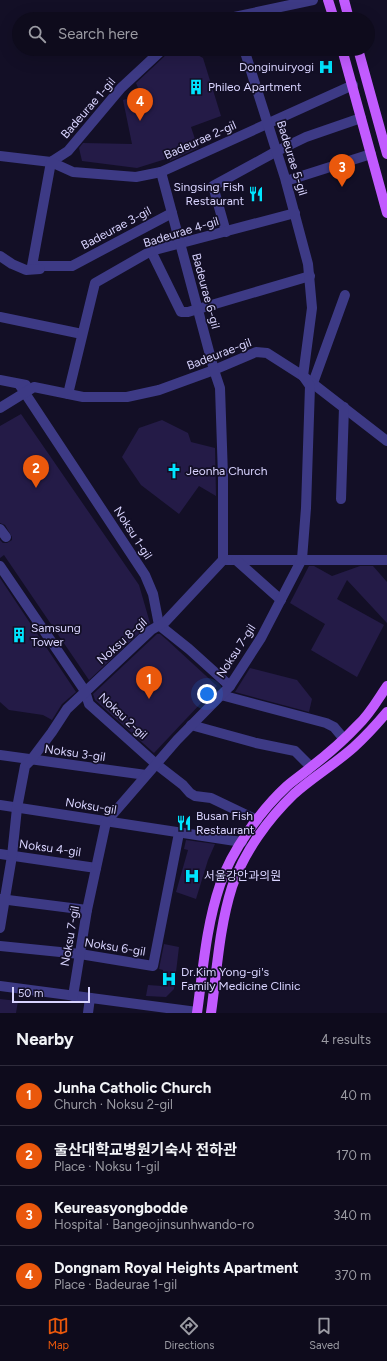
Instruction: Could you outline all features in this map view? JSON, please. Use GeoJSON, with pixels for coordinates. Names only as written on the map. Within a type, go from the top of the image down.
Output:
{"type":"FeatureCollection","features":[{"type":"Feature","properties":{"kind":"main road"},"geometry":{"type":"LineString","coordinates":[[328,0],[332,12]]}},
{"type":"Feature","properties":{"kind":"main road"},"geometry":{"type":"LineString","coordinates":[[344,0],[348,12]]}},
{"type":"Feature","properties":{"kind":"main road"},"geometry":{"type":"LineString","coordinates":[[344,56],[387,213]]}},
{"type":"Feature","properties":{"kind":"main road"},"geometry":{"type":"LineString","coordinates":[[360,56],[387,154]]}},
{"type":"Feature","properties":{"kind":"main road"},"geometry":{"type":"LineString","coordinates":[[197,1012],[210,922],[220,884],[228,865],[257,820],[287,786],[360,724],[375,705],[387,686]]}},
{"type":"Feature","properties":{"kind":"main road"},"geometry":{"type":"LineString","coordinates":[[211,1013],[223,924],[232,887],[239,869],[252,846],[279,809],[295,794],[353,748],[387,712]]}},
{"type":"Feature","properties":{"kind":"street"},"geometry":{"type":"LineString","coordinates":[[257,12],[306,1]]}},
{"type":"Feature","properties":{"kind":"street","name":"Badeurae 1-gil"},"geometry":{"type":"LineString","coordinates":[[51,162],[68,151],[121,88],[155,56]]}},
{"type":"Feature","properties":{"kind":"street","name":"Badeurae 5-gil"},"geometry":{"type":"LineString","coordinates":[[246,56],[277,150],[308,264],[312,308],[304,376]]}},
{"type":"Feature","properties":{"kind":"street","name":"Badeurae 2-gil"},"geometry":{"type":"LineString","coordinates":[[51,162],[73,172],[136,177],[161,172],[353,85]]}},
{"type":"Feature","properties":{"kind":"street"},"geometry":{"type":"LineString","coordinates":[[226,232],[213,186],[277,150],[306,137],[361,118]]}},
{"type":"Feature","properties":{"kind":"street"},"geometry":{"type":"LineString","coordinates":[[286,181],[371,154]]}},
{"type":"Feature","properties":{"kind":"street"},"geometry":{"type":"LineString","coordinates":[[0,156],[51,162]]}},
{"type":"Feature","properties":{"kind":"street","name":"Badeurae 3-gil"},"geometry":{"type":"LineString","coordinates":[[51,162],[32,266],[72,266]]}},
{"type":"Feature","properties":{"kind":"street","name":"Badeurae 6-gil"},"geometry":{"type":"LineString","coordinates":[[161,172],[214,370]]}},
{"type":"Feature","properties":{"kind":"street","name":"Badeurae 3-gil"},"geometry":{"type":"LineString","coordinates":[[0,256],[12,264],[26,270],[72,266],[172,213]]}},
{"type":"Feature","properties":{"kind":"street","name":"Badeurae 4-gil"},"geometry":{"type":"LineString","coordinates":[[68,394],[95,283],[151,251],[295,213]]}},
{"type":"Feature","properties":{"kind":"street"},"geometry":{"type":"LineString","coordinates":[[151,251],[181,312],[198,310],[310,276]]}},
{"type":"Feature","properties":{"kind":"street"},"geometry":{"type":"LineString","coordinates":[[313,383],[345,295]]}},
{"type":"Feature","properties":{"kind":"street"},"geometry":{"type":"LineString","coordinates":[[0,317],[82,334]]}},
{"type":"Feature","properties":{"kind":"street","name":"Badeurae-gil"},"geometry":{"type":"LineString","coordinates":[[0,408],[22,388],[34,387],[83,397],[127,397],[159,390],[214,370],[246,355],[261,352],[267,353],[304,376],[387,441]]}},
{"type":"Feature","properties":{"kind":"street"},"geometry":{"type":"LineString","coordinates":[[214,370],[220,388],[223,476],[223,560],[387,560]]}},
{"type":"Feature","properties":{"kind":"street","name":"Noksu 7-gil"},"geometry":{"type":"LineString","coordinates":[[73,996],[87,910],[106,822],[191,725],[230,686],[261,638],[302,559],[306,508],[310,386],[304,376]]}},
{"type":"Feature","properties":{"kind":"street"},"geometry":{"type":"LineString","coordinates":[[0,380],[22,388]]}},
{"type":"Feature","properties":{"kind":"street","name":"Noksu 1-gil"},"geometry":{"type":"LineString","coordinates":[[22,388],[144,575],[153,594],[159,625]]}},
{"type":"Feature","properties":{"kind":"street"},"geometry":{"type":"LineString","coordinates":[[341,498],[344,407]]}},
{"type":"Feature","properties":{"kind":"street","name":"Noksu 8-gil"},"geometry":{"type":"LineString","coordinates":[[0,928],[2,900],[12,856],[17,808],[25,766],[52,732],[67,709],[151,630],[165,622],[223,560]]}},
{"type":"Feature","properties":{"kind":"street"},"geometry":{"type":"LineString","coordinates":[[236,560],[281,600]]}},
{"type":"Feature","properties":{"kind":"street","name":"Noksu 2-gil"},"geometry":{"type":"LineString","coordinates":[[0,566],[85,691],[89,704],[194,796],[211,798],[257,820]]}},
{"type":"Feature","properties":{"kind":"street"},"geometry":{"type":"LineString","coordinates":[[159,625],[190,649],[230,686]]}},
{"type":"Feature","properties":{"kind":"street"},"geometry":{"type":"LineString","coordinates":[[221,695],[326,723],[334,726],[344,739]]}},
{"type":"Feature","properties":{"kind":"street"},"geometry":{"type":"LineString","coordinates":[[191,725],[256,743],[295,751],[311,767]]}},
{"type":"Feature","properties":{"kind":"street","name":"Noksu 3-gil"},"geometry":{"type":"LineString","coordinates":[[0,755],[146,775]]}},
{"type":"Feature","properties":{"kind":"street","name":"Noksu-gil"},"geometry":{"type":"LineString","coordinates":[[0,805],[242,842]]}},
{"type":"Feature","properties":{"kind":"street","name":"Noksu 6-gil"},"geometry":{"type":"LineString","coordinates":[[0,946],[80,954],[153,966],[179,833]]}},
{"type":"Feature","properties":{"kind":"street","name":"Noksu 4-gil"},"geometry":{"type":"LineString","coordinates":[[0,854],[96,868]]}},
{"type":"Feature","properties":{"kind":"street"},"geometry":{"type":"LineString","coordinates":[[2,900],[87,910]]}},
{"type":"Feature","properties":{"kind":"street"},"geometry":{"type":"LineString","coordinates":[[0,986],[197,1012]]}},
{"type":"Feature","properties":{"kind":"street"},"geometry":{"type":"LineString","coordinates":[[88,1013],[90,998]]}},
{"type":"Feature","properties":{"kind":"building"},"geometry":{"type":"Polygon","coordinates":[[[165,56],[199,56],[203,58],[221,116],[191,127],[198,148],[170,161],[169,158],[137,168],[82,161],[79,148],[83,143],[132,144],[123,100],[141,95],[136,83],[165,56]]]}},
{"type":"Feature","properties":{"kind":"building"},"geometry":{"type":"Polygon","coordinates":[[[21,414],[139,585],[150,623],[89,680],[4,555],[0,558],[0,540],[3,543],[7,543],[12,540],[12,537],[5,525],[0,523],[0,426],[21,414]]]}},
{"type":"Feature","properties":{"kind":"building","name":"Jeonha Church"},"geometry":{"type":"Polygon","coordinates":[[[162,420],[188,433],[191,442],[215,448],[216,496],[199,486],[179,514],[141,485],[122,457],[139,428],[162,420]]]}},
{"type":"Feature","properties":{"kind":"building"},"geometry":{"type":"Polygon","coordinates":[[[309,566],[314,566],[332,576],[360,566],[373,566],[387,582],[387,623],[347,580],[337,599],[384,625],[357,677],[311,650],[325,624],[290,603],[309,566]]]}},
{"type":"Feature","properties":{"kind":"building","name":"Samsung Tower"},"geometry":{"type":"Polygon","coordinates":[[[0,578],[76,692],[62,704],[52,720],[43,715],[9,710],[0,702],[0,578]]]}},
{"type":"Feature","properties":{"kind":"building"},"geometry":{"type":"Polygon","coordinates":[[[157,634],[160,634],[167,640],[217,686],[154,753],[95,700],[93,694],[157,634]]]}},
{"type":"Feature","properties":{"kind":"building"},"geometry":{"type":"Polygon","coordinates":[[[250,668],[297,680],[312,699],[309,712],[235,692],[250,668]]]}},
{"type":"Feature","properties":{"kind":"building","name":"서울강안과의원"},"geometry":{"type":"Polygon","coordinates":[[[186,840],[215,844],[208,860],[196,899],[176,892],[188,850],[184,849],[186,840]]]}},
{"type":"Feature","properties":{"kind":"building"},"geometry":{"type":"Polygon","coordinates":[[[164,944],[179,947],[174,989],[166,997],[146,996],[148,985],[162,986],[163,970],[159,969],[164,944]]]}},
{"type":"Feature","properties":{"kind":"building"},"geometry":{"type":"Polygon","coordinates":[[[0,999],[18,1001],[16,1013],[0,1013],[0,999]]]}},
{"type":"Feature","properties":{"kind":"place","name":"Donginuiryogi"},"geometry":{"type":"Point","coordinates":[326,67]}},
{"type":"Feature","properties":{"kind":"place","name":"Phileo Apartment"},"geometry":{"type":"Point","coordinates":[196,87]}},
{"type":"Feature","properties":{"kind":"place","name":"Dongnam Royal Heights Apartment"},"geometry":{"type":"Point","coordinates":[140,121]}},
{"type":"Feature","properties":{"kind":"place","name":"Keureasyongbodde"},"geometry":{"type":"Point","coordinates":[342,187]}},
{"type":"Feature","properties":{"kind":"place","name":"Singsing Fish Restaurant"},"geometry":{"type":"Point","coordinates":[256,194]}},
{"type":"Feature","properties":{"kind":"place","name":"Jeonha Church"},"geometry":{"type":"Point","coordinates":[174,471]}},
{"type":"Feature","properties":{"kind":"place","name":"울산대학교병원기숙사 전하관"},"geometry":{"type":"Point","coordinates":[36,488]}},
{"type":"Feature","properties":{"kind":"place","name":"Samsung Tower"},"geometry":{"type":"Point","coordinates":[19,635]}},
{"type":"Feature","properties":{"kind":"place","name":"Junha Catholic Church"},"geometry":{"type":"Point","coordinates":[149,699]}},
{"type":"Feature","properties":{"kind":"place","name":"Busan Fish Restaurant"},"geometry":{"type":"Point","coordinates":[184,823]}},
{"type":"Feature","properties":{"kind":"place","name":"서울강안과의원"},"geometry":{"type":"Point","coordinates":[192,876]}},
{"type":"Feature","properties":{"kind":"place","name":"Dr.Kim Yong-gi's Family Medicine Clinic"},"geometry":{"type":"Point","coordinates":[169,979]}}]}
